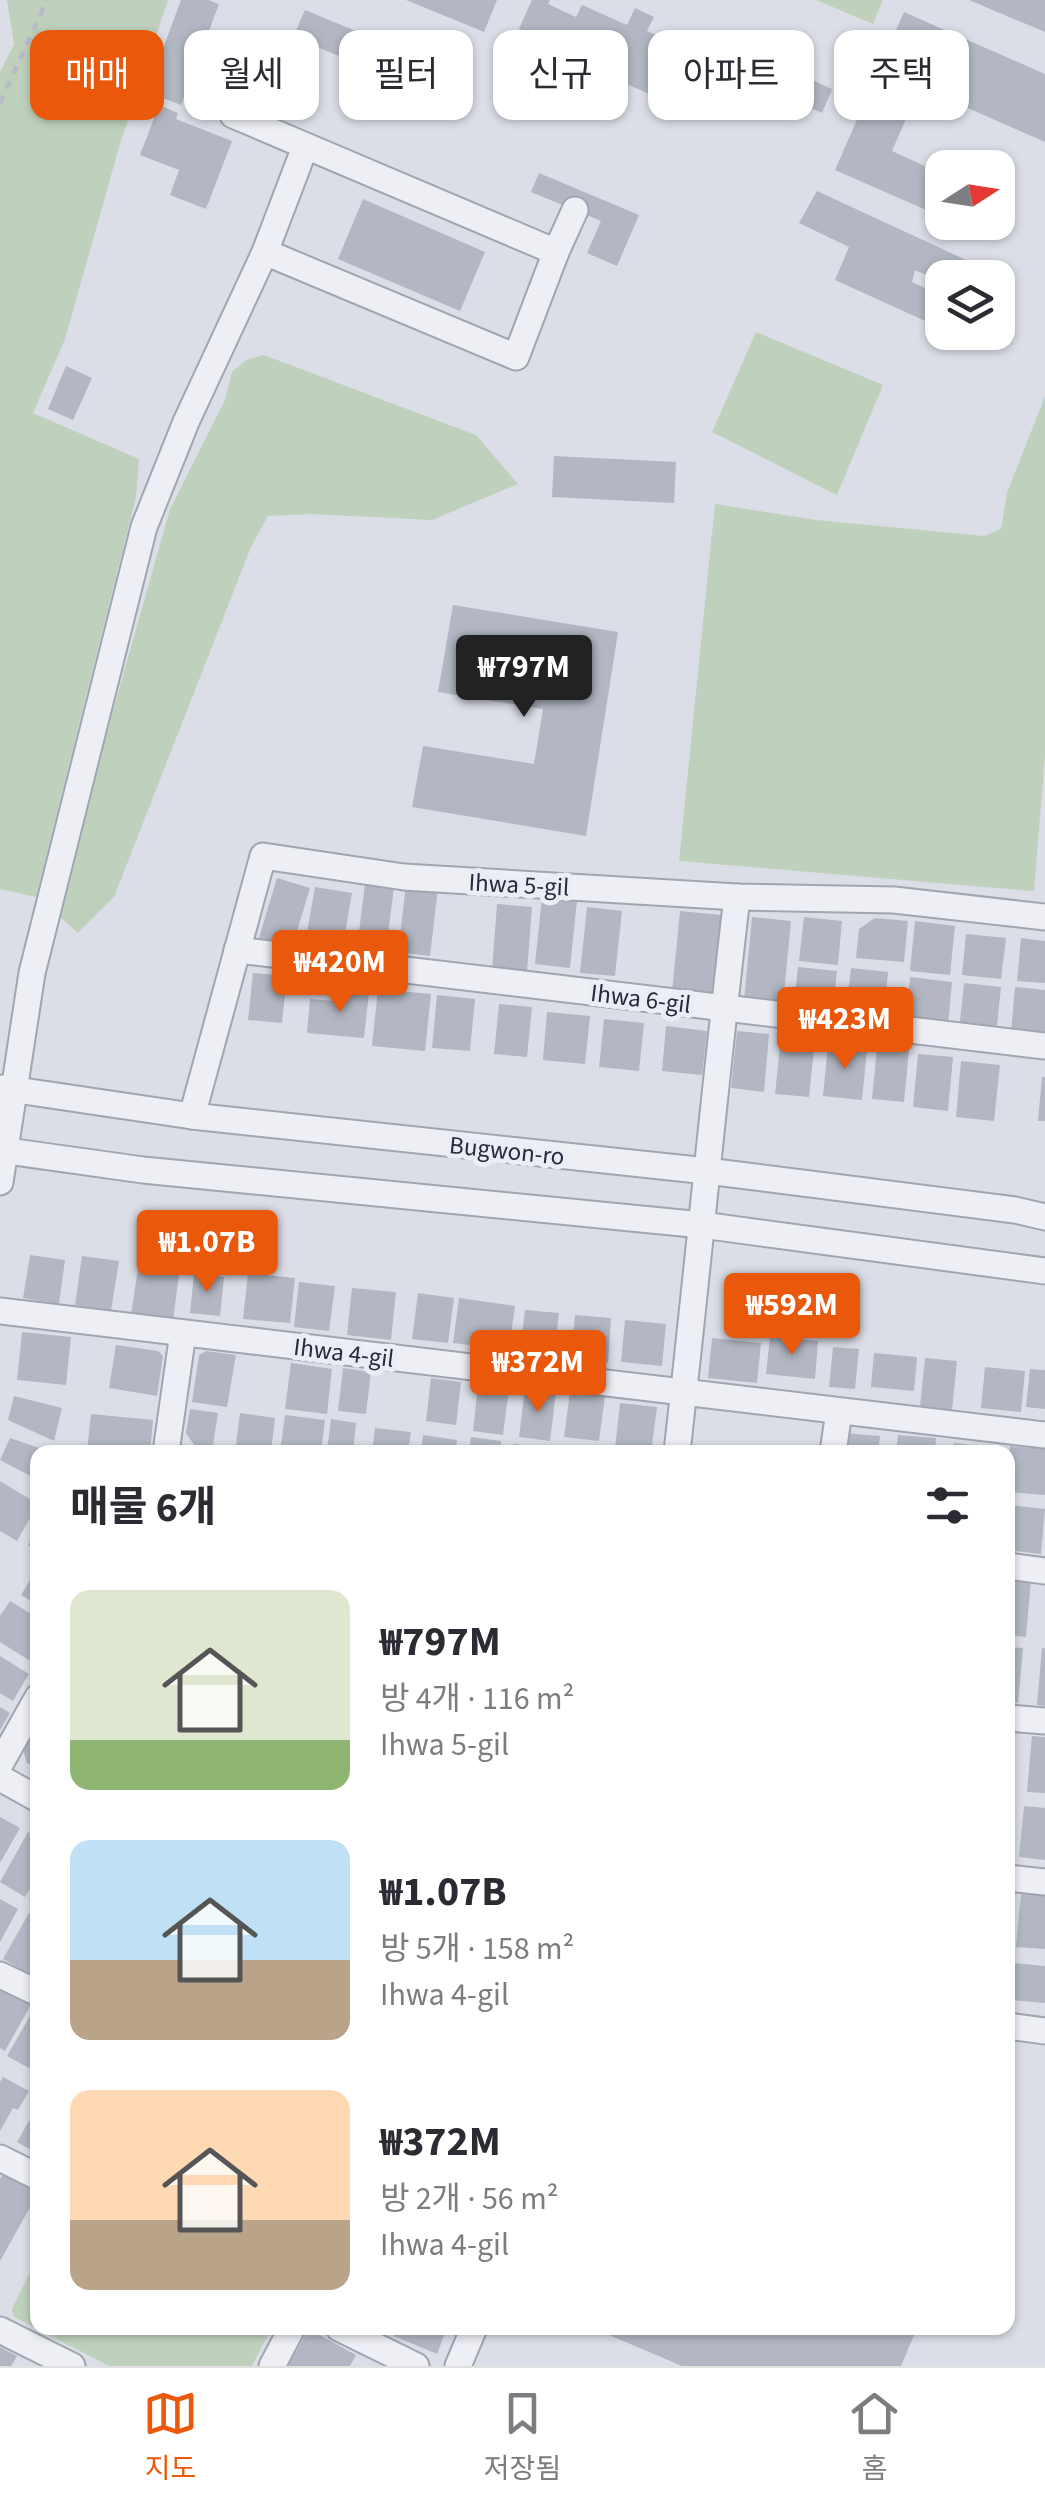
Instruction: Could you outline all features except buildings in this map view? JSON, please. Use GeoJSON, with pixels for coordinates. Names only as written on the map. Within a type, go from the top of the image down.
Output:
{"type":"FeatureCollection","features":[{"type":"Feature","properties":{"kind":"street"},"geometry":{"type":"LineString","coordinates":[[244,120],[556,252]]}},
{"type":"Feature","properties":{"kind":"street"},"geometry":{"type":"LineString","coordinates":[[0,1182],[8,1089],[32,973],[144,527],[186,422],[265,252],[305,147]]}},
{"type":"Feature","properties":{"kind":"street"},"geometry":{"type":"LineString","coordinates":[[265,252],[516,357],[575,210]]}},
{"type":"Feature","properties":{"kind":"street","name":"Ihwa 5-gil"},"geometry":{"type":"LineString","coordinates":[[192,1116],[262,856],[404,877],[736,897],[894,900],[1045,917]]}},
{"type":"Feature","properties":{"kind":"street"},"geometry":{"type":"LineString","coordinates":[[678,1445],[736,897]]}},
{"type":"Feature","properties":{"kind":"street","name":"Ihwa 6-gil"},"geometry":{"type":"LineString","coordinates":[[237,950],[1045,1046]]}},
{"type":"Feature","properties":{"kind":"street","name":"Bugwon-ro"},"geometry":{"type":"LineString","coordinates":[[8,1089],[192,1116],[706,1172],[1045,1214]]}},
{"type":"Feature","properties":{"kind":"street"},"geometry":{"type":"LineString","coordinates":[[2,1150],[143,1170],[702,1225],[1045,1274]]}},
{"type":"Feature","properties":{"kind":"street","name":"Ihwa 4-gil"},"geometry":{"type":"LineString","coordinates":[[0,1311],[1045,1435]]}},
{"type":"Feature","properties":{"kind":"street"},"geometry":{"type":"LineString","coordinates":[[167,1445],[183,1333]]}},
{"type":"Feature","properties":{"kind":"street"},"geometry":{"type":"LineString","coordinates":[[834,1445],[839,1412]]}},
{"type":"Feature","properties":{"kind":"street"},"geometry":{"type":"LineString","coordinates":[[1015,1567],[1045,1571]]}},
{"type":"Feature","properties":{"kind":"street"},"geometry":{"type":"LineString","coordinates":[[0,1764],[30,1711]]}},
{"type":"Feature","properties":{"kind":"street"},"geometry":{"type":"LineString","coordinates":[[1015,1719],[1045,1722]]}},
{"type":"Feature","properties":{"kind":"street"},"geometry":{"type":"LineString","coordinates":[[0,1778],[30,1795]]}},
{"type":"Feature","properties":{"kind":"street"},"geometry":{"type":"LineString","coordinates":[[1015,1879],[1045,1882]]}},
{"type":"Feature","properties":{"kind":"street"},"geometry":{"type":"LineString","coordinates":[[0,1974],[30,1989]]}},
{"type":"Feature","properties":{"kind":"street"},"geometry":{"type":"LineString","coordinates":[[1015,2027],[1045,2031]]}},
{"type":"Feature","properties":{"kind":"street"},"geometry":{"type":"LineString","coordinates":[[0,2158],[30,2173]]}},
{"type":"Feature","properties":{"kind":"street"},"geometry":{"type":"LineString","coordinates":[[0,2330],[72,2366]]}},
{"type":"Feature","properties":{"kind":"street"},"geometry":{"type":"LineString","coordinates":[[272,2366],[288,2335]]}},
{"type":"Feature","properties":{"kind":"street"},"geometry":{"type":"LineString","coordinates":[[353,2335],[416,2366]]}},
{"type":"Feature","properties":{"kind":"street"},"geometry":{"type":"LineString","coordinates":[[458,2366],[471,2335]]}},
{"type":"Feature","properties":{"kind":"path"},"geometry":{"type":"LineString","coordinates":[[0,103],[46,0]]}},
{"type":"Feature","properties":{"kind":"green space"},"geometry":{"type":"Polygon","coordinates":[[[7,0],[168,0],[158,30],[30,30],[30,120],[128,120],[65,339],[33,413],[139,459],[136,497],[36,897],[0,889],[0,72],[14,44],[7,0]]]}},
{"type":"Feature","properties":{"kind":"green space"},"geometry":{"type":"Polygon","coordinates":[[[816,0],[883,0],[873,24],[816,0]]]}},
{"type":"Feature","properties":{"kind":"green space"},"geometry":{"type":"Polygon","coordinates":[[[756,332],[883,385],[837,495],[712,432],[756,332]]]}},
{"type":"Feature","properties":{"kind":"green space"},"geometry":{"type":"Polygon","coordinates":[[[264,355],[476,435],[518,484],[432,520],[310,514],[268,516],[251,547],[114,897],[78,933],[56,913],[170,509],[225,400],[232,372],[246,360],[264,355]]]}},
{"type":"Feature","properties":{"kind":"green space"},"geometry":{"type":"Polygon","coordinates":[[[1045,396],[1045,756],[1034,891],[679,861],[715,504],[816,520],[984,536],[1001,529],[1007,493],[1045,396]]]}},
{"type":"Feature","properties":{"kind":"green space"},"geometry":{"type":"Polygon","coordinates":[[[30,2272],[30,2325],[14,2317],[12,2309],[30,2272]]]}},
{"type":"Feature","properties":{"kind":"green space"},"geometry":{"type":"Polygon","coordinates":[[[49,2335],[268,2335],[252,2366],[109,2366],[49,2335]]]}}]}
